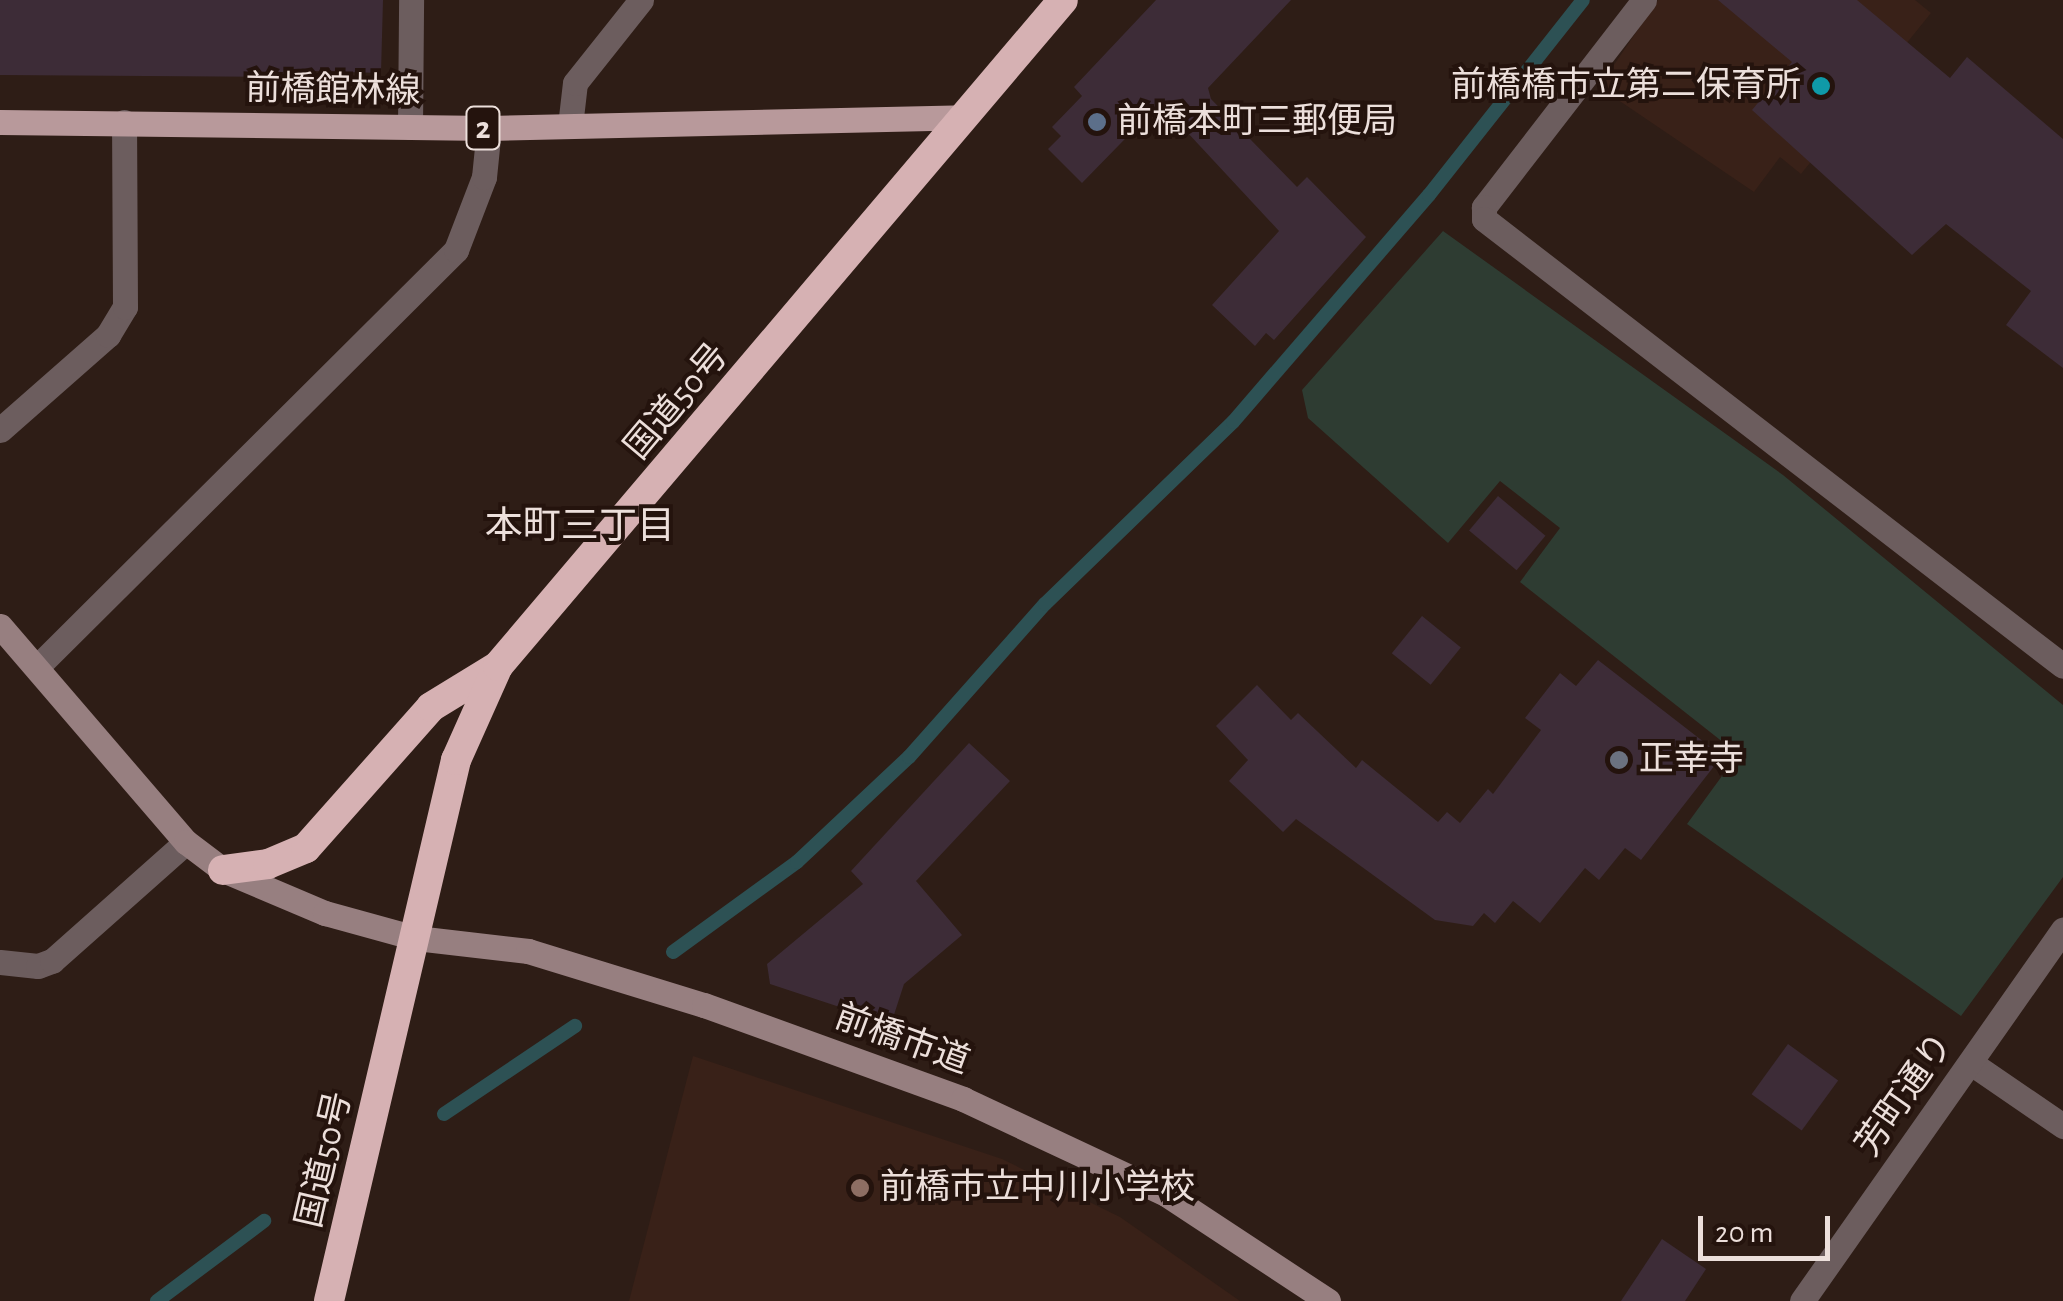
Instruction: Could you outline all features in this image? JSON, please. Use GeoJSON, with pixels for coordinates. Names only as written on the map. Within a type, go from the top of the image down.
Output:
{"type":"FeatureCollection","features":[{"type":"Feature","properties":{"kind":"highway","name":"国道50号"},"geometry":{"type":"LineString","coordinates":[[329,1301],[456,760],[498,666],[1063,0]]}},
{"type":"Feature","properties":{"kind":"highway"},"geometry":{"type":"LineString","coordinates":[[222,870],[268,864],[306,848],[431,707],[498,666]]}},
{"type":"Feature","properties":{"kind":"main road","name":"前橋館林線"},"geometry":{"type":"LineString","coordinates":[[0,122],[488,128],[965,117]]}},
{"type":"Feature","properties":{"kind":"street"},"geometry":{"type":"LineString","coordinates":[[410,128],[411,0]]}},
{"type":"Feature","properties":{"kind":"street"},"geometry":{"type":"LineString","coordinates":[[570,126],[575,83],[641,0]]}},
{"type":"Feature","properties":{"kind":"street"},"geometry":{"type":"LineString","coordinates":[[1644,0],[1484,207],[1484,219],[2063,666]]}},
{"type":"Feature","properties":{"kind":"street"},"geometry":{"type":"LineString","coordinates":[[0,430],[108,335],[125,307],[124,122]]}},
{"type":"Feature","properties":{"kind":"street"},"geometry":{"type":"LineString","coordinates":[[37,667],[456,250],[484,177],[488,128]]}},
{"type":"Feature","properties":{"kind":"street","name":"前橋市道"},"geometry":{"type":"LineString","coordinates":[[0,626],[186,842],[222,870],[325,914],[416,938],[528,951],[964,1099],[1166,1194],[1328,1301]]}},
{"type":"Feature","properties":{"kind":"street"},"geometry":{"type":"LineString","coordinates":[[0,962],[38,966],[52,960],[186,842]]}},
{"type":"Feature","properties":{"kind":"street","name":"芳町通り"},"geometry":{"type":"LineString","coordinates":[[1802,1301],[2063,929]]}},
{"type":"Feature","properties":{"kind":"street"},"geometry":{"type":"LineString","coordinates":[[1971,1063],[2063,1126]]}},
{"type":"Feature","properties":{"kind":"shaded area"},"geometry":{"type":"Polygon","coordinates":[[[1658,0],[1915,0],[1931,13],[1801,174],[1780,157],[1754,192],[1599,87],[1658,0]]]}},
{"type":"Feature","properties":{"kind":"shaded area","name":"前橋市立中川小学校"},"geometry":{"type":"Polygon","coordinates":[[[693,1056],[1002,1159],[1120,1217],[1240,1301],[629,1301],[693,1056]]]}},
{"type":"Feature","properties":{"kind":"green space"},"geometry":{"type":"Polygon","coordinates":[[[1443,231],[1783,475],[2063,705],[2063,877],[1961,1016],[1687,824],[1738,754],[1520,582],[1560,528],[1500,481],[1448,543],[1308,418],[1302,390],[1443,231]]]}},
{"type":"Feature","properties":{"kind":"building"},"geometry":{"type":"Polygon","coordinates":[[[0,0],[383,0],[381,73],[314,71],[314,86],[275,87],[275,77],[0,75],[0,0]]]}},
{"type":"Feature","properties":{"kind":"building"},"geometry":{"type":"Polygon","coordinates":[[[1156,0],[1291,0],[1208,88],[1211,99],[1297,187],[1307,177],[1366,237],[1274,340],[1266,333],[1255,346],[1212,305],[1279,231],[1160,103],[1082,183],[1048,149],[1061,136],[1052,127],[1082,96],[1074,87],[1156,0]]]}},
{"type":"Feature","properties":{"kind":"building"},"geometry":{"type":"Polygon","coordinates":[[[1718,0],[1857,0],[1950,78],[1967,57],[2063,139],[2063,368],[2006,325],[2031,291],[1946,224],[1912,255],[1752,110],[1792,62],[1718,0]]]}},
{"type":"Feature","properties":{"kind":"building"},"geometry":{"type":"Polygon","coordinates":[[[1498,496],[1545,536],[1517,570],[1469,530],[1498,496]]]}},
{"type":"Feature","properties":{"kind":"building"},"geometry":{"type":"Polygon","coordinates":[[[1422,616],[1461,647],[1431,685],[1392,653],[1422,616]]]}},
{"type":"Feature","properties":{"kind":"building"},"geometry":{"type":"Polygon","coordinates":[[[1598,660],[1722,756],[1641,860],[1625,848],[1599,880],[1585,868],[1540,923],[1513,901],[1495,923],[1484,913],[1473,926],[1435,920],[1296,819],[1283,832],[1229,781],[1248,760],[1216,726],[1257,685],[1291,720],[1298,713],[1356,768],[1362,760],[1438,822],[1447,812],[1460,823],[1488,789],[1493,794],[1541,730],[1525,718],[1560,673],[1576,686],[1598,660]]]}},
{"type":"Feature","properties":{"kind":"building"},"geometry":{"type":"Polygon","coordinates":[[[969,743],[1010,781],[916,881],[962,935],[904,984],[891,1024],[770,984],[767,964],[863,884],[851,871],[969,743]]]}},
{"type":"Feature","properties":{"kind":"building"},"geometry":{"type":"Polygon","coordinates":[[[1788,1044],[1838,1080],[1802,1131],[1752,1094],[1788,1044]]]}},
{"type":"Feature","properties":{"kind":"building"},"geometry":{"type":"Polygon","coordinates":[[[1662,1239],[1706,1269],[1685,1301],[1621,1301],[1662,1239]]]}},
{"type":"Feature","properties":{"kind":"waterway"},"geometry":{"type":"LineString","coordinates":[[673,952],[797,862],[909,757],[1045,604],[1233,422],[1429,195],[1583,0]]}},
{"type":"Feature","properties":{"kind":"waterway"},"geometry":{"type":"LineString","coordinates":[[444,1114],[575,1026]]}},
{"type":"Feature","properties":{"kind":"waterway"},"geometry":{"type":"LineString","coordinates":[[157,1301],[264,1221]]}},
{"type":"Feature","properties":{"kind":"place","name":"前橋橋市立第二保育所"},"geometry":{"type":"Point","coordinates":[1821,86]}},
{"type":"Feature","properties":{"kind":"place","name":"前橋本町三郵便局"},"geometry":{"type":"Point","coordinates":[1097,122]}},
{"type":"Feature","properties":{"kind":"place","name":"正幸寺"},"geometry":{"type":"Point","coordinates":[1619,760]}},
{"type":"Feature","properties":{"kind":"place","name":"前橋市立中川小学校"},"geometry":{"type":"Point","coordinates":[860,1188]}},
{"type":"Feature","properties":{"kind":"district","name":"本町三丁目"},"geometry":{"type":"Point","coordinates":[580,528]}}]}
